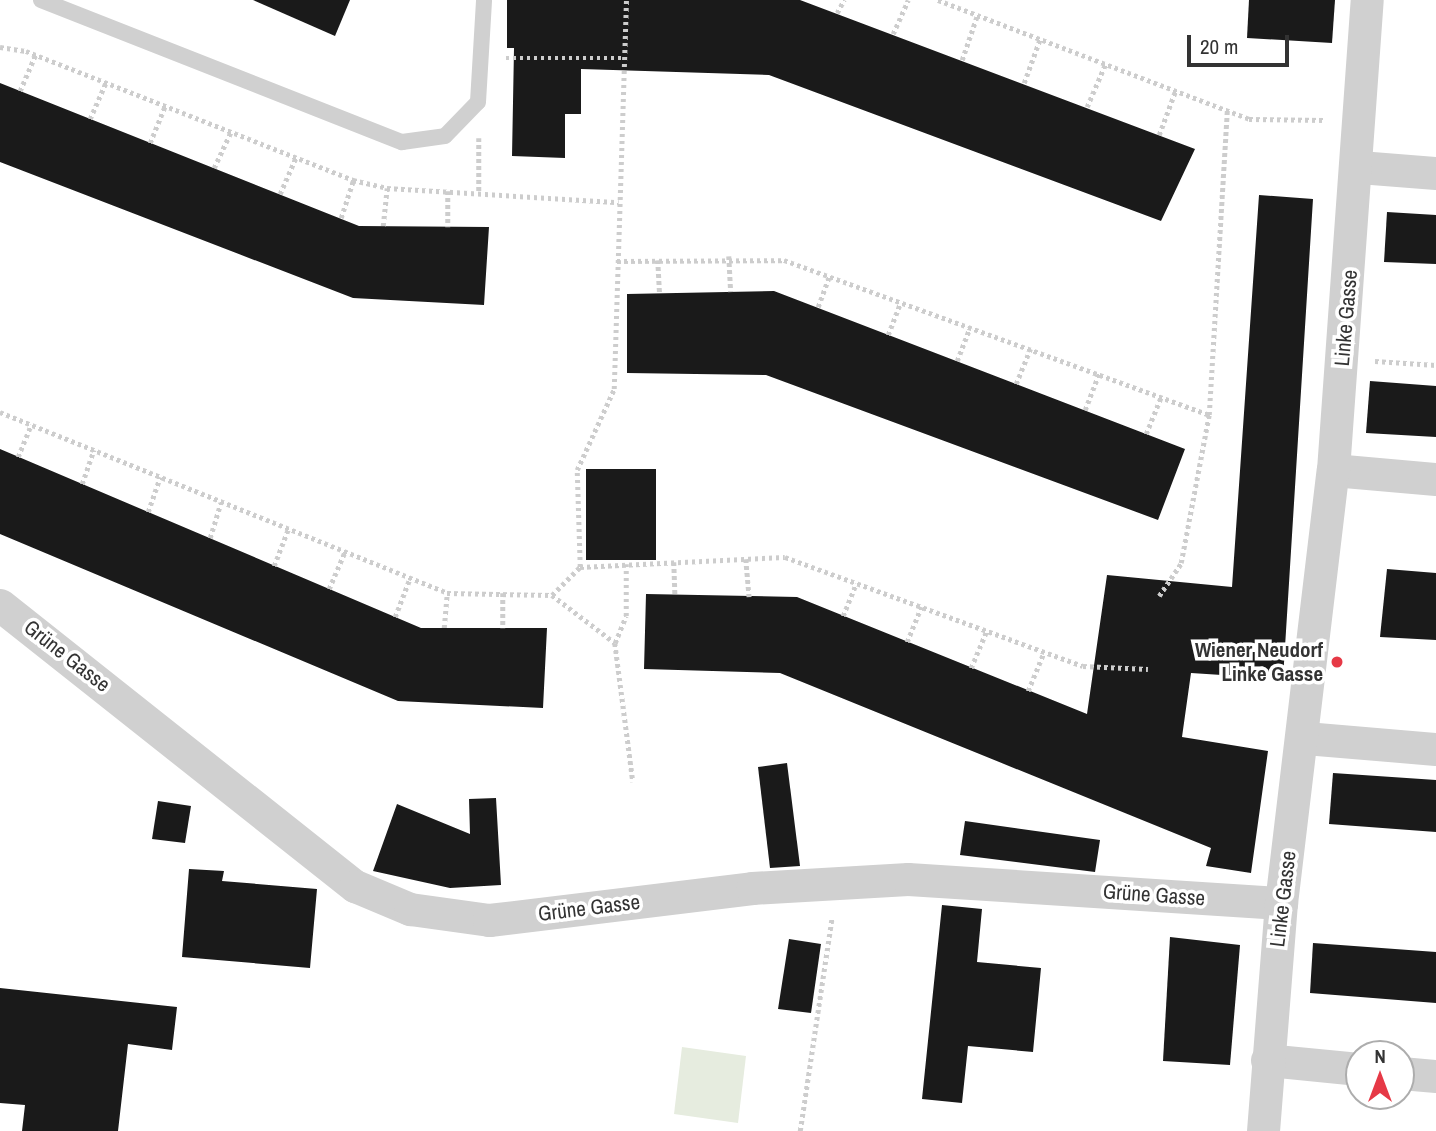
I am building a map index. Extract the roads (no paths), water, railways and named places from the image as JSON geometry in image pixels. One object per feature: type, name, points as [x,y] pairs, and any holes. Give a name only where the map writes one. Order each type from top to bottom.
[{"type":"street","name":"Linke Gasse","points":[[1263,1131],[1281,903],[1305,738],[1333,470],[1359,167],[1367,0]]},
{"type":"street","points":[[1359,167],[1436,173]]},
{"type":"street","points":[[1333,470],[1436,478]]},
{"type":"street","name":"Grüne Gasse","points":[[0,605],[355,886],[410,909],[489,920],[837,882],[908,879],[1281,903]]},
{"type":"street","points":[[1305,738],[1436,749]]},
{"type":"street","points":[[1267,1060],[1345,1068]]},
{"type":"street","points":[[1415,1074],[1436,1076]]},
{"type":"lane","points":[[41,0],[402,142],[445,136],[478,102],[484,0]]},
{"type":"place","name":"Wiener Neudorf Linke Gasse","points":[[1337,662]]}]
